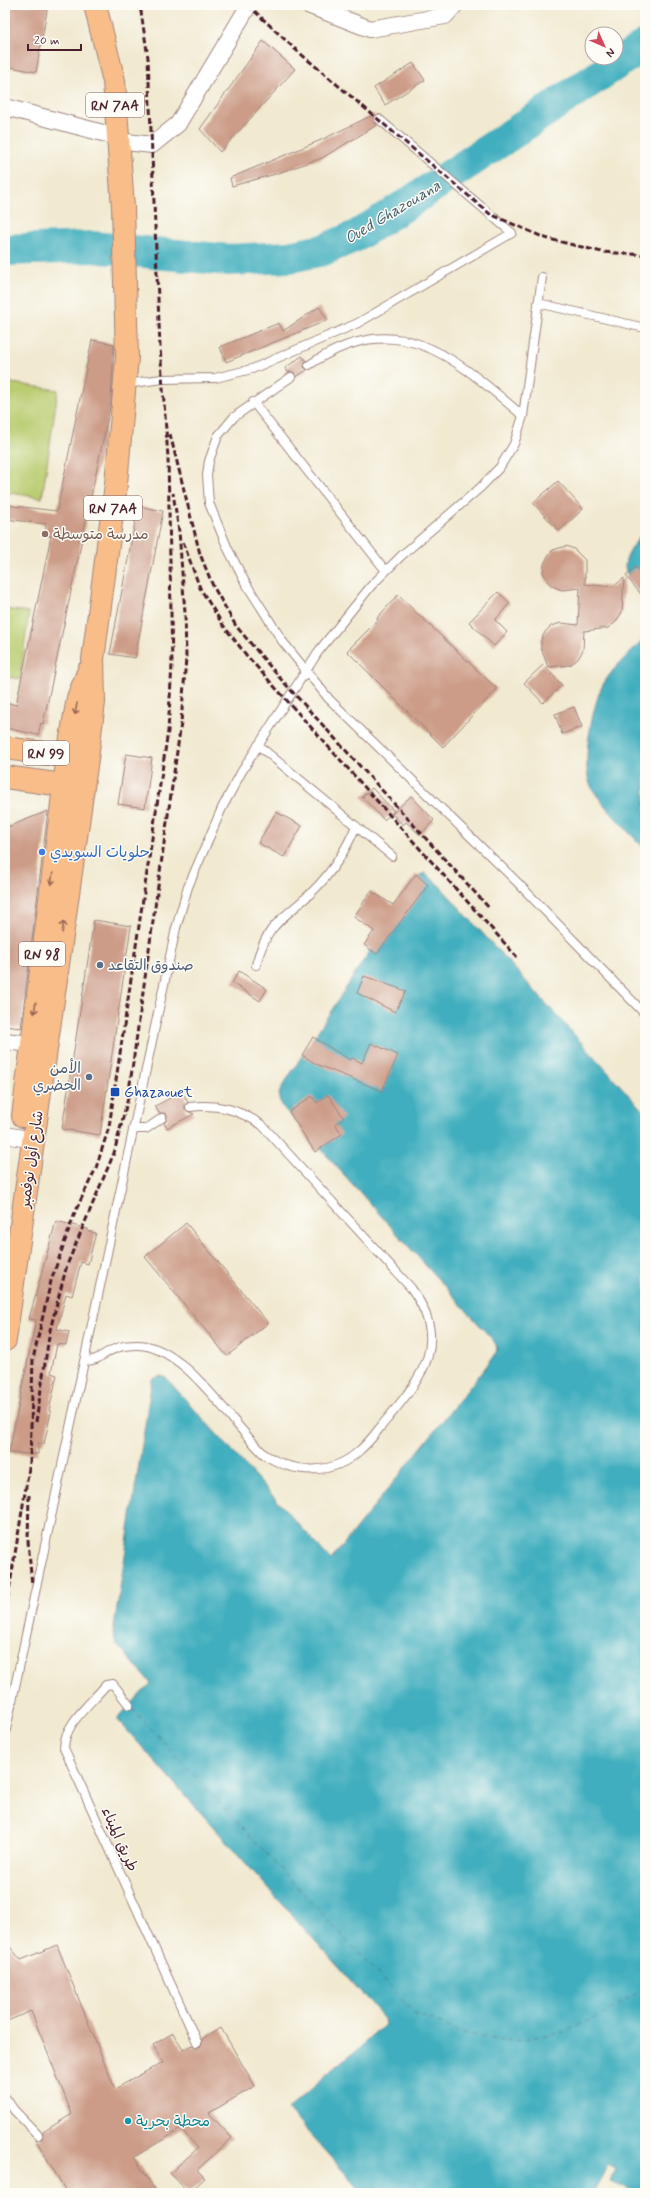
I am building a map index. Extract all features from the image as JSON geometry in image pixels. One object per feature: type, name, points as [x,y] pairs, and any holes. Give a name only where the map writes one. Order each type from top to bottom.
[{"type":"main road","name":"RN 7AA","points":[[93,659],[116,484],[126,384],[127,357],[123,207],[114,81],[95,5]]},
{"type":"main road","name":"RN 98","points":[[73,787],[77,757],[94,702],[93,659]]},
{"type":"main road","name":"RN 99","points":[[5,748],[77,757]]},
{"type":"main road","name":"RN 99","points":[[5,777],[73,787]]},
{"type":"main road","name":"شارع أول نوفمبر","points":[[5,1251],[31,1044],[73,787]]},
{"type":"main road","name":"شارع أول نوفمبر","points":[[5,1340],[20,1138],[73,787]]},
{"type":"street","points":[[5,107],[118,139],[152,145],[171,131],[182,118],[249,5]]},
{"type":"street","points":[[308,5],[370,28],[445,16],[455,5]]},
{"type":"street","points":[[5,1041],[31,1044]]},
{"type":"lane","points":[[126,384],[162,379],[231,375],[272,360],[358,323],[512,233],[379,120]]},
{"type":"lane","points":[[5,1734],[176,928],[188,887],[222,808],[258,745],[305,671],[343,618],[386,571],[500,468],[514,444],[523,416],[542,277]]},
{"type":"lane","points":[[538,303],[645,328]]},
{"type":"lane","points":[[309,365],[331,351],[357,342],[386,338],[417,343],[445,355],[491,389],[523,416]]},
{"type":"lane","points":[[291,377],[234,416],[225,426],[213,448],[207,475],[209,503],[228,549],[245,582],[283,642],[305,671],[355,726],[515,880],[645,1014]]},
{"type":"lane","points":[[253,402],[386,571]]},
{"type":"lane","points":[[258,745],[392,856]]},
{"type":"lane","points":[[256,966],[260,950],[276,923],[327,876],[348,844],[356,826]]},
{"type":"lane","points":[[84,1361],[94,1361],[116,1348],[128,1345],[153,1348],[165,1352],[186,1368],[265,1455],[282,1464],[301,1470],[327,1468],[339,1464],[356,1454],[411,1390],[423,1370],[430,1347],[428,1323],[425,1310],[411,1288],[262,1126],[233,1109],[218,1106],[190,1107]]},
{"type":"lane","points":[[133,1129],[146,1128],[162,1118]]},
{"type":"lane","name":"طريق الميناء","points":[[129,1705],[113,1684],[106,1685],[70,1727],[64,1739],[64,1748],[197,2042]]},
{"type":"lane","points":[[5,2097],[14,2110],[38,2135]]},
{"type":"green space","points":[[5,382],[58,390],[42,498],[5,492]]},
{"type":"green space","points":[[5,609],[29,612],[20,679],[5,677]]},
{"type":"water","points":[[645,528],[645,599],[629,578],[625,564],[631,550]]},
{"type":"water","points":[[645,637],[645,849],[600,800],[594,791],[590,784],[587,762],[592,718],[604,683],[613,671]]},
{"type":"water","points":[[425,873],[439,885],[645,1113],[645,2193],[638,2193],[611,2181],[616,2169],[608,2165],[594,2193],[363,2193],[287,2109],[385,2025],[384,2018],[117,1719],[151,1683],[117,1645],[113,1634],[152,1379],[161,1376],[166,1378],[331,1560],[496,1353],[497,1348],[492,1339],[282,1106],[279,1094],[282,1087],[415,881],[420,875]]},
{"type":"building","points":[[5,5],[48,5],[36,72],[5,66]]},
{"type":"building","points":[[263,41],[295,69],[220,152],[200,129]]},
{"type":"building","points":[[413,63],[425,80],[385,105],[374,88]]},
{"type":"building","points":[[375,114],[374,120],[377,125],[322,158],[272,175],[232,186],[230,178],[321,140]]},
{"type":"building","points":[[319,307],[328,320],[226,362],[220,347],[279,323],[283,331]]},
{"type":"building","points":[[92,340],[114,344],[111,402],[43,724],[41,723],[38,735],[5,728],[5,702],[16,705],[51,536],[45,535],[46,524],[5,519],[5,505],[57,511]]},
{"type":"building","points":[[302,356],[306,361],[304,367],[307,370],[296,377],[294,372],[288,372],[285,368]]},
{"type":"building","points":[[558,481],[583,509],[559,531],[533,503]]},
{"type":"building","points":[[138,506],[163,511],[135,658],[110,654]]},
{"type":"building","points":[[566,546],[574,549],[585,560],[585,584],[613,587],[624,578],[622,612],[616,622],[608,628],[584,631],[583,650],[578,659],[570,665],[548,667],[541,648],[541,640],[545,632],[551,626],[561,623],[578,625],[580,588],[562,590],[552,586],[547,581],[543,572],[544,564],[553,550]]},
{"type":"building","points":[[636,567],[645,578],[645,599],[626,576]]},
{"type":"building","points":[[498,592],[510,603],[495,620],[507,632],[494,646],[469,622]]},
{"type":"building","points":[[398,595],[497,689],[443,747],[347,651],[378,620],[377,618]]},
{"type":"building","points":[[543,665],[562,685],[543,703],[524,683]]},
{"type":"building","points":[[574,707],[582,727],[562,734],[555,714]]},
{"type":"building","points":[[126,754],[152,758],[145,808],[118,804]]},
{"type":"building","points":[[372,788],[394,811],[384,820],[362,797]]},
{"type":"building","points":[[411,796],[434,820],[420,835],[406,822],[403,825],[392,814]]},
{"type":"building","points":[[48,811],[21,1028],[5,1026],[5,828]]},
{"type":"building","points":[[276,812],[302,826],[284,857],[258,843]]},
{"type":"building","points":[[416,874],[428,885],[377,954],[364,945],[374,931],[354,917],[371,891],[393,905]]},
{"type":"building","points":[[94,920],[131,926],[100,1135],[62,1129]]},
{"type":"building","points":[[239,971],[267,989],[260,1001],[232,983]]},
{"type":"building","points":[[364,976],[406,991],[395,1012],[357,993]]},
{"type":"building","points":[[313,1037],[350,1060],[352,1058],[362,1063],[371,1043],[398,1055],[382,1091],[316,1064],[302,1055]]},
{"type":"building","points":[[182,1092],[188,1102],[185,1105],[185,1110],[194,1114],[167,1128],[164,1123],[167,1120],[167,1115],[164,1113],[159,1113],[155,1106]]},
{"type":"building","points":[[328,1095],[344,1118],[335,1124],[342,1134],[315,1152],[289,1112],[312,1096],[317,1103]]},
{"type":"building","points":[[56,1221],[88,1229],[88,1231],[96,1233],[88,1264],[81,1262],[72,1296],[66,1294],[57,1329],[69,1332],[66,1345],[57,1344],[51,1373],[57,1375],[44,1444],[38,1443],[38,1454],[9,1453],[36,1320],[29,1319]]},
{"type":"building","points":[[186,1223],[268,1323],[227,1356],[145,1257]]},
{"type":"building","points":[[5,1941],[21,1960],[57,1945],[115,2089],[163,2062],[153,2045],[173,2033],[183,2050],[192,2045],[200,2047],[202,2039],[221,2028],[255,2086],[209,2113],[232,2138],[197,2170],[205,2178],[189,2193],[170,2173],[198,2148],[181,2129],[134,2157],[157,2193],[67,2193],[36,2140],[42,2139],[43,2132],[72,2114],[31,2011],[5,2022]]},
{"type":"waterway","name":"Oued Ghazouana","points":[[5,250],[92,247],[229,260],[289,257],[323,250],[356,236],[407,204],[645,45]]},
{"type":"ferry route","points":[[132,1708],[414,2013],[463,2033],[512,2041],[564,2032],[607,2012],[645,1988]]},
{"type":"railway","points":[[5,1615],[30,1462],[33,1359],[51,1281],[75,1212],[96,1168],[109,1127],[168,731],[172,665],[168,457],[160,347],[148,58],[140,5]]},
{"type":"railway","points":[[248,5],[295,49],[490,214],[545,238],[602,252],[645,255]]},
{"type":"railway","points":[[170,434],[200,554],[213,586],[236,626],[279,677],[490,909]]},
{"type":"railway","points":[[36,1422],[50,1330],[67,1265],[114,1153],[128,1098],[181,723],[186,658],[185,613],[179,531],[173,493]]},
{"type":"railway","points":[[183,542],[200,588],[223,625],[247,656],[517,957]]},
{"type":"railway","points":[[29,1495],[28,1541],[32,1585]]},
{"type":"place","name":"مدرسة متوسطة","points":[[45,534]]},
{"type":"place","name":"حلويات السويدي","points":[[42,852]]},
{"type":"place","name":"صندوق التقاعد","points":[[100,965]]},
{"type":"place","name":"الأمن الحضري","points":[[89,1077]]},
{"type":"place","name":"Ghazaouet","points":[[115,1092]]},
{"type":"place","name":"محطة بحرية","points":[[128,2121]]}]
